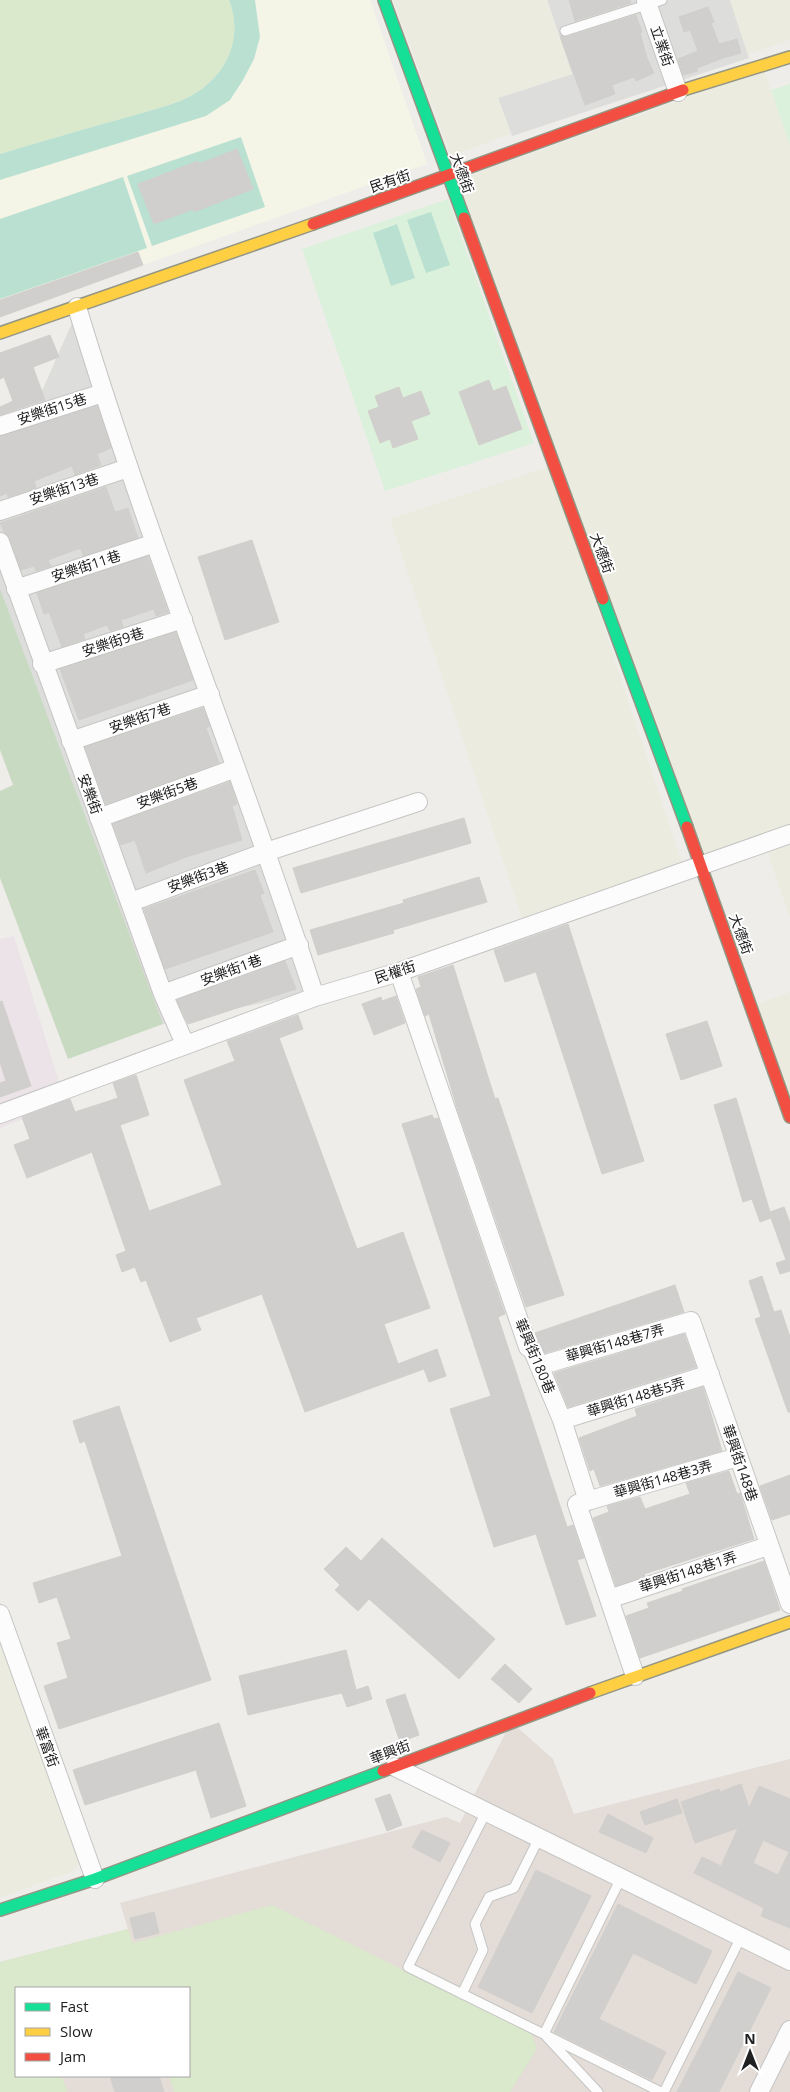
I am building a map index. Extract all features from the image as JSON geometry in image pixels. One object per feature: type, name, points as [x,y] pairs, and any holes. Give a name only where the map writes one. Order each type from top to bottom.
[{"type":"street","name":"大德街","points":[[384,0],[701,866],[790,1117]]},
{"type":"street","name":"立業街","points":[[652,1],[678,92]]},
{"type":"street","name":"民有街","points":[[0,333],[448,177],[678,92],[790,57]]},
{"type":"street","points":[[77,307],[128,468],[266,852],[315,997]]},
{"type":"street","name":"安樂街15巷","points":[[0,426],[103,393]]},
{"type":"street","name":"安樂街13巷","points":[[0,510],[128,468]]},
{"type":"street","name":"安樂街","points":[[0,542],[98,818],[131,902],[163,994],[185,1044]]},
{"type":"street","name":"安樂街11巷","points":[[16,589],[155,543]]},
{"type":"street","name":"安樂街9巷","points":[[42,664],[183,619]]},
{"type":"street","name":"安樂街7巷","points":[[71,741],[210,694]]},
{"type":"street","name":"安樂街5巷","points":[[98,818],[236,768]]},
{"type":"street","name":"安樂街3巷","points":[[131,902],[266,852],[418,802]]},
{"type":"street","name":"民權街","points":[[0,1114],[315,997],[399,972],[790,834]]},
{"type":"street","name":"安樂街1巷","points":[[163,994],[298,945]]},
{"type":"street","name":"華興街180巷","points":[[399,972],[528,1347],[533,1351],[540,1366],[562,1420],[588,1501]]},
{"type":"street","name":"華興街148巷7弄","points":[[540,1366],[691,1321]]},
{"type":"street","name":"華興街148巷","points":[[691,1321],[768,1546],[790,1604]]},
{"type":"street","name":"華興街148巷5弄","points":[[562,1420],[710,1374]]},
{"type":"street","name":"華興街148巷3弄","points":[[588,1501],[738,1457]]},
{"type":"street","points":[[588,1501],[577,1504],[635,1676]]},
{"type":"street","name":"華興街148巷1弄","points":[[609,1599],[768,1546]]},
{"type":"street","name":"華富街","points":[[0,1614],[95,1879]]},
{"type":"street","name":"華興街","points":[[0,1910],[95,1879],[635,1676],[790,1622]]},
{"type":"street","points":[[395,1766],[790,1961]]},
{"type":"street","points":[[759,2092],[790,2030]]},
{"type":"lane","points":[[565,31],[652,1]]},
{"type":"lane","points":[[486,1812],[408,1967],[462,1994],[663,2092],[741,1937]]},
{"type":"lane","points":[[462,1994],[483,1950],[475,1924],[489,1897],[514,1888],[540,1838]]},
{"type":"lane","points":[[544,2034],[621,1878]]},
{"type":"lane","points":[[544,2034],[598,2092]]},
{"type":"shaded area","points":[[0,0],[370,0],[427,164],[0,316]]},
{"type":"shaded area","points":[[393,0],[547,0],[572,74],[498,98],[511,134],[451,156]]},
{"type":"shaded area","points":[[547,0],[730,0],[749,58],[512,136],[498,98],[572,74]]},
{"type":"shaded area","points":[[730,0],[790,0],[790,40],[748,54]]},
{"type":"shaded area","points":[[764,70],[790,145],[790,827],[704,858],[458,180]]},
{"type":"shaded area","points":[[72,323],[309,993],[163,1024],[0,710],[0,486]]},
{"type":"shaded area","points":[[551,466],[683,866],[522,919],[390,519]]},
{"type":"shaded area","points":[[790,843],[790,918],[767,851]]},
{"type":"shaded area","points":[[14,936],[65,1102],[0,1128],[0,939]]},
{"type":"shaded area","points":[[790,992],[790,1100],[756,1004]]},
{"type":"shaded area","points":[[0,1632],[83,1856],[74,1871],[0,1898]]},
{"type":"shaded area","points":[[517,1727],[553,1759],[574,1814],[790,1759],[790,2092],[0,2092],[0,1962],[128,1929],[120,1903],[446,1817],[460,1823],[507,1730]]},
{"type":"green space","points":[[0,0],[229,0],[233,16],[234,32],[232,47],[226,61],[207,85],[195,94],[180,101],[0,154]]},
{"type":"green space","points":[[229,0],[255,0],[260,37],[254,59],[230,100],[206,116],[0,180],[0,154],[180,101],[195,94],[207,85],[226,61],[232,47],[234,32],[233,16]]},
{"type":"green space","points":[[790,84],[790,145],[771,90]]},
{"type":"green space","points":[[241,137],[265,207],[152,246],[127,176]]},
{"type":"green space","points":[[123,177],[147,248],[0,299],[0,219]]},
{"type":"green space","points":[[448,199],[534,443],[385,491],[302,249]]},
{"type":"green space","points":[[431,212],[450,265],[426,273],[407,220]]},
{"type":"green space","points":[[397,224],[415,278],[391,286],[373,233]]},
{"type":"green space","points":[[0,589],[163,1024],[68,1059],[0,878],[0,791],[13,785],[0,750]]},
{"type":"green space","points":[[272,1905],[532,2034],[537,2049],[510,2092],[174,2092],[169,2077],[190,2077],[190,1987],[15,1987],[15,2077],[62,2077],[67,2092],[0,2092],[0,1962],[128,1929],[133,1943]]},
{"type":"building","points":[[569,0],[630,0],[631,3],[575,21]]},
{"type":"building","points":[[708,7],[714,22],[711,23],[719,44],[737,39],[741,53],[723,58],[697,68],[698,71],[683,75],[678,59],[698,51],[690,30],[684,32],[679,17]]},
{"type":"building","points":[[636,15],[642,32],[640,33],[647,58],[654,73],[636,81],[634,77],[612,85],[615,94],[585,105],[560,36],[567,37]]},
{"type":"building","points":[[237,149],[253,189],[194,212],[193,209],[154,224],[138,184],[198,161],[199,164]]},
{"type":"building","points":[[138,252],[143,265],[0,317],[0,300]]},
{"type":"building","points":[[50,335],[59,357],[33,367],[45,400],[0,415],[0,407],[13,401],[4,377],[0,379],[0,353]]},
{"type":"building","points":[[489,380],[493,391],[506,386],[522,429],[479,445],[459,392]]},
{"type":"building","points":[[399,387],[403,398],[421,391],[430,414],[411,421],[418,439],[393,448],[390,439],[380,443],[368,411],[379,407],[375,396]]},
{"type":"building","points":[[97,406],[111,448],[97,454],[101,465],[75,475],[72,466],[34,481],[36,488],[8,497],[7,493],[0,496],[0,436]]},
{"type":"building","points":[[106,487],[115,512],[128,508],[138,538],[83,556],[81,549],[78,549],[48,560],[51,566],[36,571],[34,566],[21,570],[10,538],[4,532],[0,523]]},
{"type":"building","points":[[252,540],[279,622],[225,640],[198,557]]},
{"type":"building","points":[[148,556],[168,612],[156,616],[154,609],[121,620],[123,627],[110,631],[107,625],[83,634],[85,639],[62,647],[49,612],[44,614],[37,593]]},
{"type":"building","points":[[176,632],[193,680],[79,720],[60,669]]},
{"type":"building","points":[[203,708],[210,726],[206,728],[219,763],[106,804],[85,747]]},
{"type":"building","points":[[230,782],[237,804],[232,806],[242,840],[186,857],[146,873],[135,840],[121,845],[113,824]]},
{"type":"building","points":[[464,818],[471,843],[301,893],[293,868]]},
{"type":"building","points":[[255,870],[264,893],[260,895],[273,932],[165,969],[144,909]]},
{"type":"building","points":[[479,877],[487,902],[393,930],[394,933],[318,955],[310,930],[404,903],[403,900]]},
{"type":"building","points":[[568,924],[644,1161],[602,1174],[536,972],[505,982],[494,950]]},
{"type":"building","points":[[285,961],[296,989],[188,1024],[177,1000]]},
{"type":"building","points":[[453,965],[495,1099],[498,1098],[564,1295],[526,1307],[458,1111],[429,1014],[425,1016],[416,989],[421,987],[418,977]]},
{"type":"building","points":[[396,996],[405,1023],[374,1035],[362,1004],[381,997],[382,1001]]},
{"type":"building","points":[[2,1001],[31,1086],[0,1097],[0,1083],[6,1081],[0,1062],[0,1002]]},
{"type":"building","points":[[298,1015],[303,1029],[279,1038],[357,1249],[403,1232],[430,1308],[384,1324],[398,1364],[437,1349],[446,1376],[429,1382],[424,1369],[305,1412],[262,1294],[196,1318],[201,1330],[170,1342],[146,1280],[141,1282],[135,1267],[122,1272],[116,1255],[126,1251],[92,1152],[27,1178],[14,1145],[30,1139],[22,1117],[70,1099],[75,1112],[118,1098],[113,1083],[136,1075],[149,1115],[120,1125],[149,1211],[222,1185],[184,1080],[235,1061],[227,1041]]},
{"type":"building","points":[[707,1021],[722,1066],[681,1080],[666,1034]]},
{"type":"building","points":[[736,1098],[770,1212],[784,1207],[790,1223],[790,1271],[780,1274],[776,1263],[786,1260],[771,1218],[760,1222],[752,1199],[743,1202],[714,1105]]},
{"type":"building","points":[[432,1115],[434,1119],[438,1118],[505,1314],[498,1317],[567,1527],[573,1525],[584,1558],[577,1560],[596,1616],[566,1625],[536,1534],[494,1547],[450,1409],[491,1396],[402,1124]]},
{"type":"building","points":[[762,1276],[774,1312],[781,1310],[790,1337],[790,1412],[788,1412],[755,1319],[761,1317],[749,1281]]},
{"type":"building","points":[[675,1285],[684,1312],[545,1353],[535,1333]]},
{"type":"building","points":[[684,1334],[696,1367],[568,1407],[554,1373]]},
{"type":"building","points":[[703,1387],[722,1451],[600,1486],[594,1469],[590,1471],[579,1438],[637,1416],[635,1409]]},
{"type":"building","points":[[119,1406],[211,1680],[59,1729],[44,1686],[68,1678],[57,1643],[71,1639],[57,1597],[39,1603],[33,1583],[122,1556],[85,1441],[80,1443],[73,1421]]},
{"type":"building","points":[[729,1471],[737,1494],[740,1493],[754,1539],[644,1574],[645,1576],[616,1586],[593,1518],[609,1512],[607,1506],[640,1497],[645,1509],[690,1494],[686,1483]]},
{"type":"building","points":[[790,1475],[790,1514],[772,1520],[760,1486]]},
{"type":"building","points":[[382,1538],[495,1639],[459,1679],[369,1599],[358,1611],[335,1590],[340,1585],[324,1569],[346,1547],[361,1561]]},
{"type":"building","points":[[764,1561],[780,1610],[640,1658],[626,1616],[649,1608],[647,1603],[683,1591],[682,1589]]},
{"type":"building","points":[[346,1650],[356,1690],[368,1686],[372,1699],[347,1707],[342,1693],[248,1715],[239,1676]]},
{"type":"building","points":[[505,1664],[532,1689],[519,1703],[491,1679]]},
{"type":"building","points":[[405,1694],[419,1735],[400,1742],[386,1700]]},
{"type":"building","points":[[219,1723],[246,1806],[211,1818],[196,1770],[85,1805],[73,1770]]},
{"type":"building","points":[[741,1784],[749,1808],[759,1786],[790,1799],[790,1928],[761,1916],[764,1908],[694,1873],[702,1857],[721,1866],[738,1828],[695,1843],[681,1802],[719,1789],[720,1792]],"holes":[[[763,1840],[789,1852],[778,1875],[753,1863]]]},
{"type":"building","points":[[390,1794],[402,1825],[387,1831],[375,1799]]},
{"type":"building","points":[[677,1799],[682,1813],[645,1825],[640,1812]]},
{"type":"building","points":[[608,1814],[653,1838],[646,1853],[599,1832]]},
{"type":"building","points":[[422,1830],[450,1843],[440,1862],[412,1847]]},
{"type":"building","points":[[536,1870],[591,1896],[532,2013],[478,1987]]},
{"type":"building","points":[[618,1904],[712,1951],[696,1984],[633,1953],[599,2019],[666,2052],[652,2080],[554,2032]]},
{"type":"building","points":[[154,1912],[159,1933],[135,1939],[130,1918]]},
{"type":"building","points":[[738,1972],[771,1988],[719,2092],[677,2092]]},
{"type":"building","points":[[110,2077],[159,2077],[164,2092],[115,2092]]},
{"type":"traffic: fast","points":[[384,0],[464,218]]},
{"type":"traffic: fast","points":[[603,599],[687,827]]},
{"type":"traffic: fast","points":[[0,1910],[95,1879],[383,1771]]},
{"type":"traffic: slow","points":[[683,90],[790,57]]},
{"type":"traffic: slow","points":[[0,333],[313,224]]},
{"type":"traffic: slow","points":[[590,1693],[790,1622]]},
{"type":"traffic: jam","points":[[313,224],[683,90]]},
{"type":"traffic: jam","points":[[464,218],[603,599]]},
{"type":"traffic: jam","points":[[687,827],[790,1117]]},
{"type":"traffic: jam","points":[[383,1771],[590,1693]]}]
